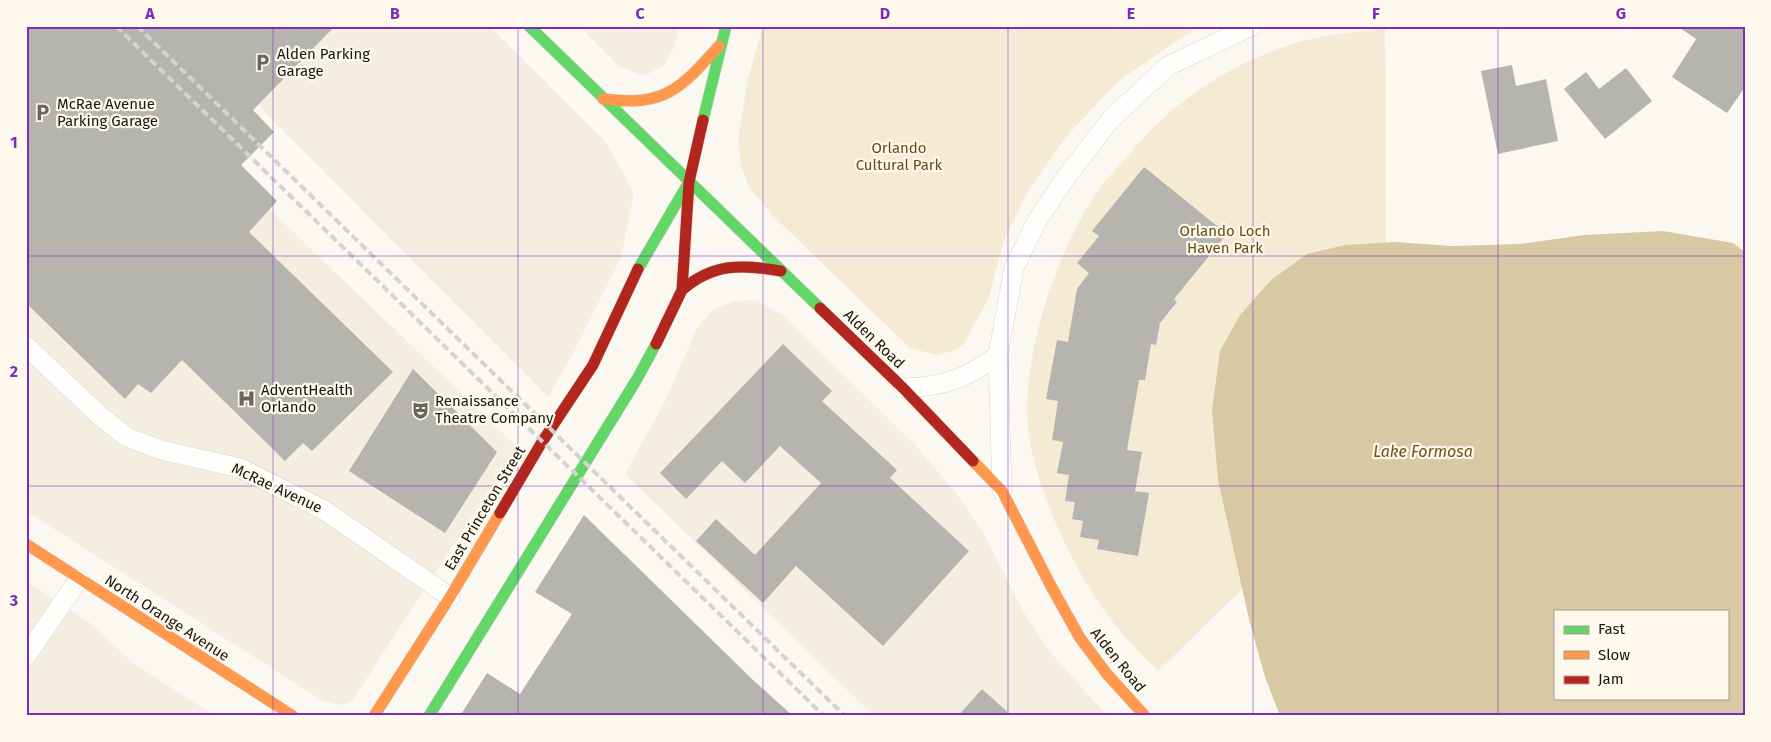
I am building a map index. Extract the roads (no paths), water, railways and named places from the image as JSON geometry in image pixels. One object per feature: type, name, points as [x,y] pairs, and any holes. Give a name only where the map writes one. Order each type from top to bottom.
[{"type":"main road","name":"Alden Road","points":[[529,26],[903,388],[1002,491],[1080,638],[1107,674],[1146,716]]},
{"type":"main road","name":"East Princeton Street","points":[[429,716],[636,379],[659,339],[682,290],[689,182],[726,26]]},
{"type":"main road","points":[[604,99],[626,102],[652,100],[678,88],[720,46]]},
{"type":"main road","name":"East Princeton Street","points":[[374,716],[450,597],[542,442],[593,365],[637,271],[689,182]]},
{"type":"main road","points":[[682,290],[700,276],[718,268],[751,265],[781,271]]},
{"type":"main road","name":"North Orange Avenue","points":[[26,544],[293,716]]},
{"type":"street","points":[[1002,491],[998,355],[1014,268],[1037,221],[1067,176],[1111,119],[1168,66],[1247,27]]},
{"type":"street","name":"McRae Avenue","points":[[26,346],[99,415],[127,437],[162,450],[202,458],[249,472],[324,510],[450,597]]},
{"type":"street","points":[[903,388],[928,387],[956,380],[978,370],[998,355]]},
{"type":"street","points":[[26,656],[79,579]]},
{"type":"water","name":"Lake Formosa","points":[[1663,231],[1733,243],[1745,252],[1745,716],[1280,716],[1265,677],[1249,619],[1218,480],[1212,410],[1220,351],[1240,315],[1271,280],[1307,254],[1345,245],[1395,242],[1452,246],[1520,244],[1584,235]]},
{"type":"railway","points":[[116,26],[824,716]]},
{"type":"railway","points":[[137,26],[845,716]]},
{"type":"place","name":"Alden Parking Garage","points":[[263,63]]},
{"type":"place","name":"McRae Avenue Parking Garage","points":[[43,113]]},
{"type":"place","name":"AdventHealth Orlando","points":[[247,399]]},
{"type":"place","name":"Renaissance Theatre Company","points":[[421,410]]},
{"type":"park label","name":"Orlando Cultural Park","points":[[899,156]]},
{"type":"park label","name":"Orlando Loch Haven Park","points":[[1225,240]]}]
